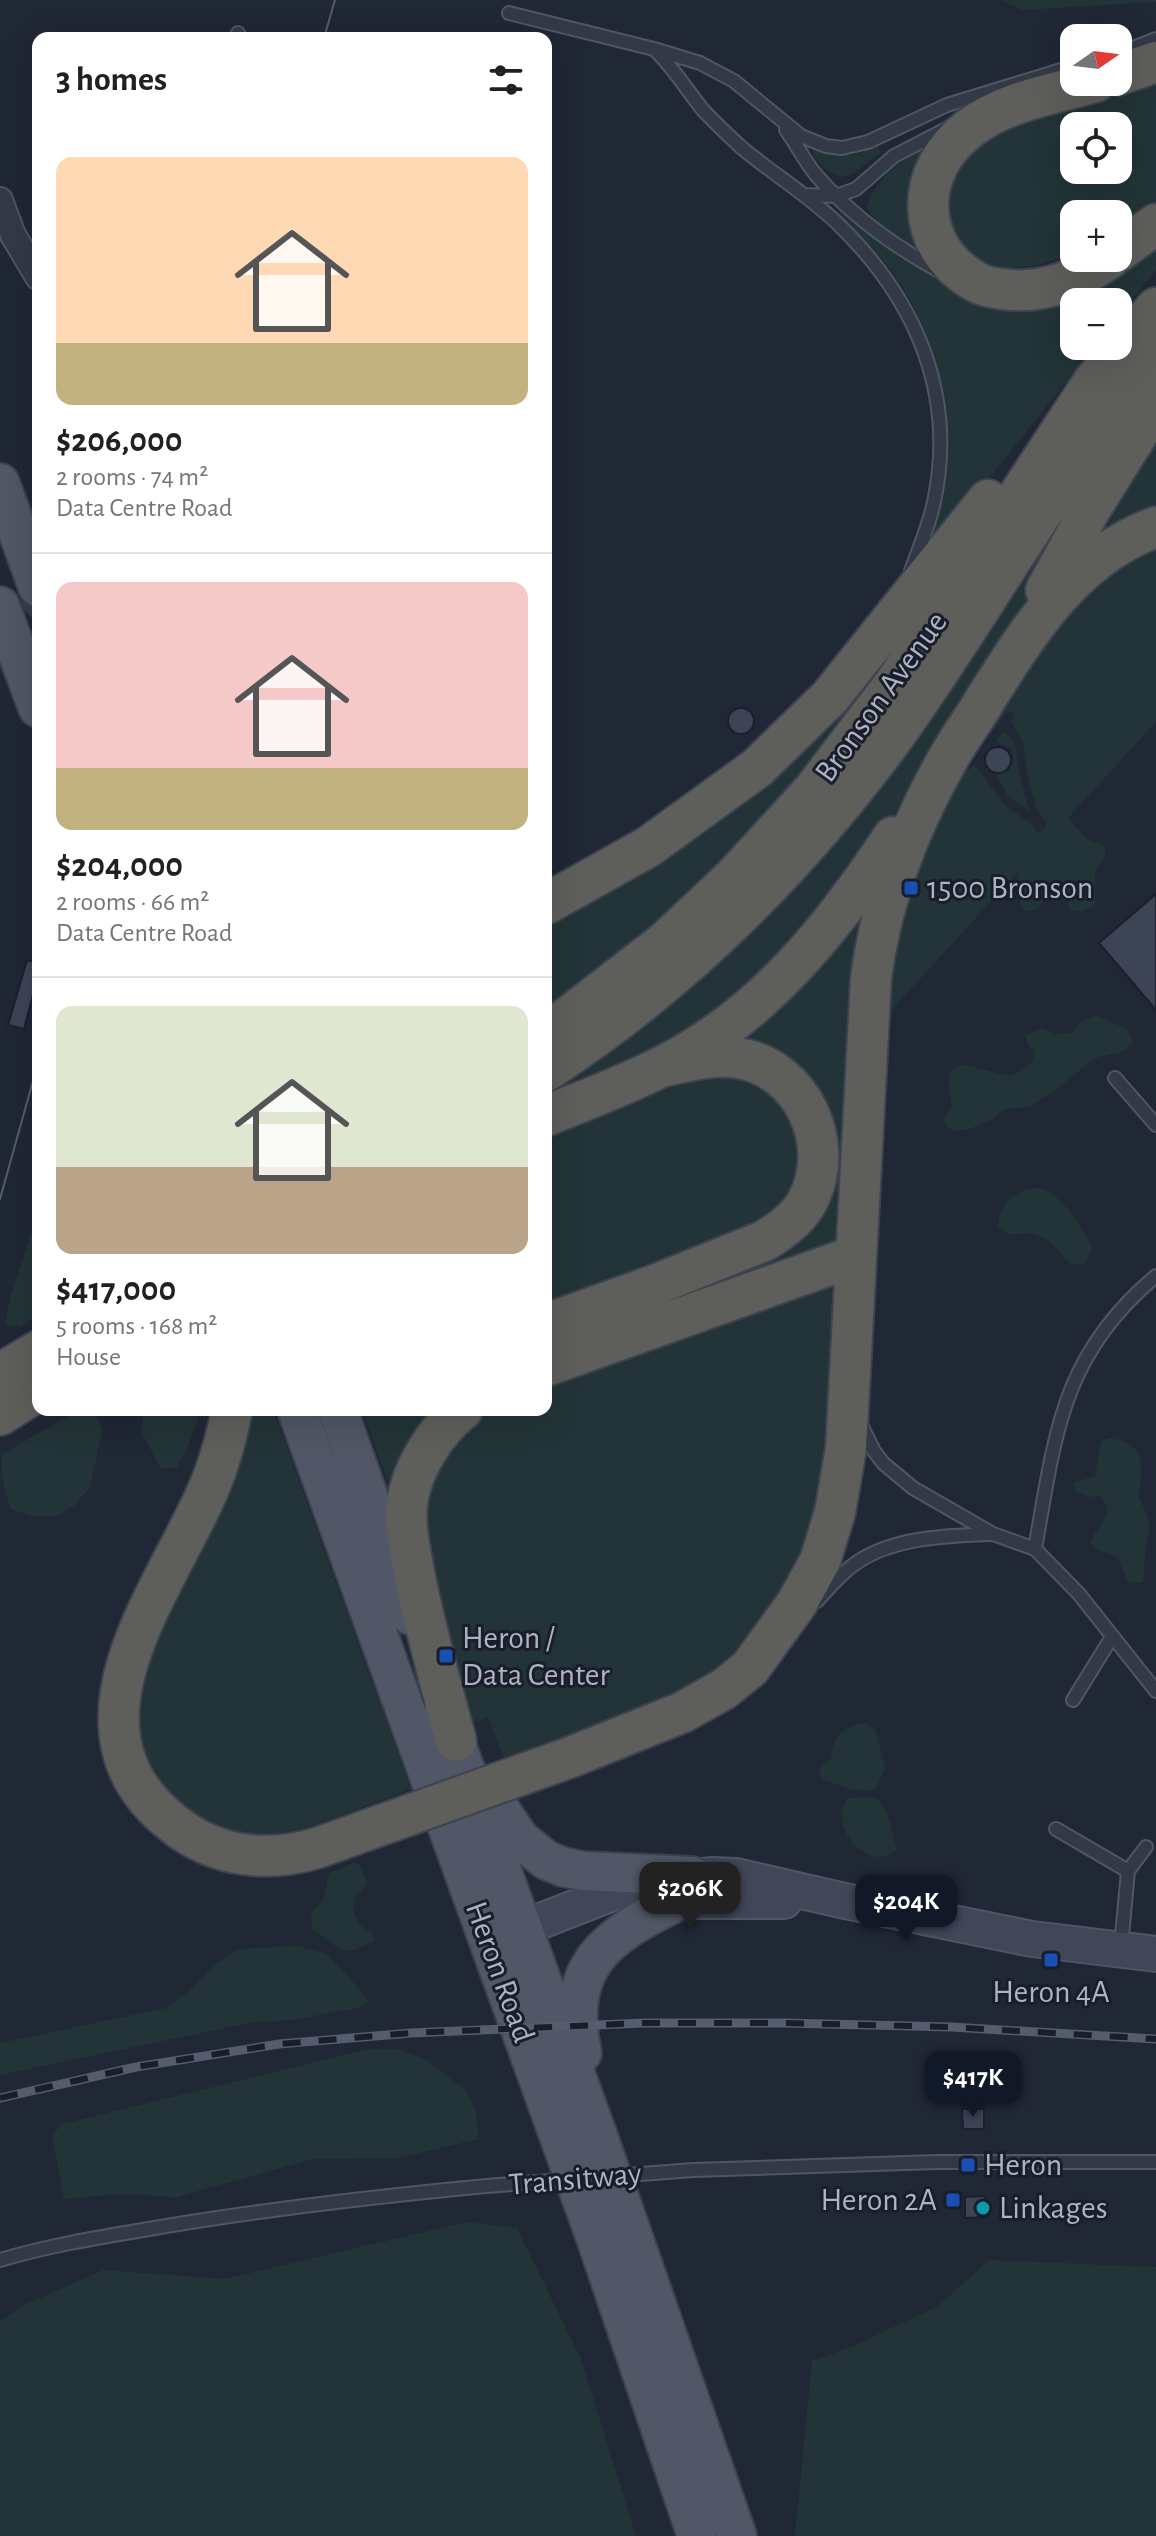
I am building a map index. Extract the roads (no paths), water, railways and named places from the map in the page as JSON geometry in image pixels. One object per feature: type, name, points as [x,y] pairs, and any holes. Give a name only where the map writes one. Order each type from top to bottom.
[{"type":"highway","points":[[1132,70],[1156,62]]},
{"type":"highway","points":[[1060,92],[1006,108],[981,120],[955,140],[930,180],[931,225],[943,252],[980,284],[1015,291],[1053,286],[1085,272]]},
{"type":"highway","points":[[1132,242],[1156,224]]},
{"type":"highway","name":"Bronson Avenue","points":[[552,1029],[665,942],[734,877],[813,791],[898,679],[1094,381],[1156,308]]},
{"type":"highway","name":"Bronson Avenue","points":[[552,1067],[603,1031],[705,948],[817,833],[872,768],[1057,491],[1115,408],[1156,357]]},
{"type":"highway","points":[[552,901],[648,847],[757,768],[830,697],[1046,425],[1094,381]]},
{"type":"highway","points":[[1010,661],[1091,508],[1156,404]]},
{"type":"highway","points":[[552,1113],[665,1066],[741,1013],[803,958],[855,893],[1052,603],[1070,582],[1104,553],[1156,527]]},
{"type":"highway","points":[[231,1416],[206,1495],[128,1656],[119,1700],[121,1742],[139,1786],[153,1805],[188,1836],[207,1845],[250,1856],[295,1855],[571,1757],[683,1712],[724,1689],[750,1668],[808,1586],[828,1538],[846,1448],[875,948],[900,862],[947,760]]},
{"type":"highway","points":[[552,1322],[764,1241],[796,1217],[812,1190],[820,1157],[818,1140],[805,1106],[782,1079],[761,1066],[738,1058],[703,1058],[665,1066]]},
{"type":"highway","points":[[552,1364],[855,1256]]},
{"type":"highway","points":[[0,1374],[32,1355]]},
{"type":"highway","points":[[0,1415],[32,1395]]},
{"type":"highway","points":[[454,1416],[445,1423],[418,1468],[407,1503],[410,1548],[420,1602],[456,1741]]},
{"type":"main road","points":[[0,483],[32,571]]},
{"type":"main road","points":[[0,606],[32,692]]},
{"type":"main road","name":"Heron Road","points":[[299,1416],[649,2389],[697,2536]]},
{"type":"main road","name":"Heron Road","points":[[340,1416],[600,2142],[737,2536]]},
{"type":"main road","points":[[456,1741],[509,1826],[546,1860],[563,1867],[684,1889]]},
{"type":"main road","points":[[600,2142],[579,2040],[578,2015],[585,1977],[612,1939],[684,1889],[736,1876],[1032,1939],[1156,1954]]},
{"type":"main road","points":[[494,1954],[528,1940],[610,1894],[652,1881],[684,1889]]},
{"type":"street","points":[[0,200],[13,235],[32,267]]},
{"type":"lane","points":[[509,13],[700,63],[725,76],[801,136],[826,146],[855,146],[868,142],[924,114],[966,98],[1060,70]]},
{"type":"lane","points":[[1132,48],[1156,39]]},
{"type":"lane","points":[[654,49],[671,66],[704,112],[745,150],[805,195],[858,244],[884,273],[918,335],[932,378],[939,423],[938,473],[928,524],[898,612]]},
{"type":"lane","points":[[805,195],[836,196],[856,189],[894,156],[927,138],[1006,108]]},
{"type":"lane","points":[[779,120],[817,176],[870,227],[943,273],[980,284]]},
{"type":"lane","points":[[1115,1078],[1156,1125]]},
{"type":"lane","points":[[1035,1549],[1056,1431],[1073,1381],[1085,1357],[1115,1316],[1156,1276]]},
{"type":"lane","points":[[849,1396],[874,1451],[895,1475],[993,1534],[1035,1549],[1079,1594],[1156,1691]]},
{"type":"lane","points":[[812,1607],[840,1576],[871,1555],[920,1540],[993,1534]]},
{"type":"lane","points":[[750,1668],[803,1618]]},
{"type":"lane","points":[[1073,1700],[1112,1637]]},
{"type":"lane","points":[[1056,1829],[1128,1871]]},
{"type":"lane","points":[[1120,1950],[1128,1871],[1146,1847]]},
{"type":"lane","name":"Transitway","points":[[0,2260],[95,2238],[227,2215],[486,2186],[693,2170],[936,2162],[1156,2162]]},
{"type":"tunnel","points":[[2,639],[32,606]]},
{"type":"tram line","points":[[326,32],[335,0]]},
{"type":"tram line","points":[[0,1199],[32,1084]]},
{"type":"railway","points":[[0,2098],[136,2067],[279,2044],[411,2033],[644,2023],[785,2023],[951,2027],[1156,2039]]},
{"type":"place","name":"1500 Bronson","points":[[911,888]]},
{"type":"place","name":"Heron / Data Center","points":[[446,1656]]},
{"type":"place","name":"Heron 4A","points":[[1051,1960]]},
{"type":"place","name":"Heron","points":[[968,2165]]},
{"type":"place","name":"Heron 2A","points":[[953,2200]]},
{"type":"place","name":"Linkages","points":[[983,2208]]}]
